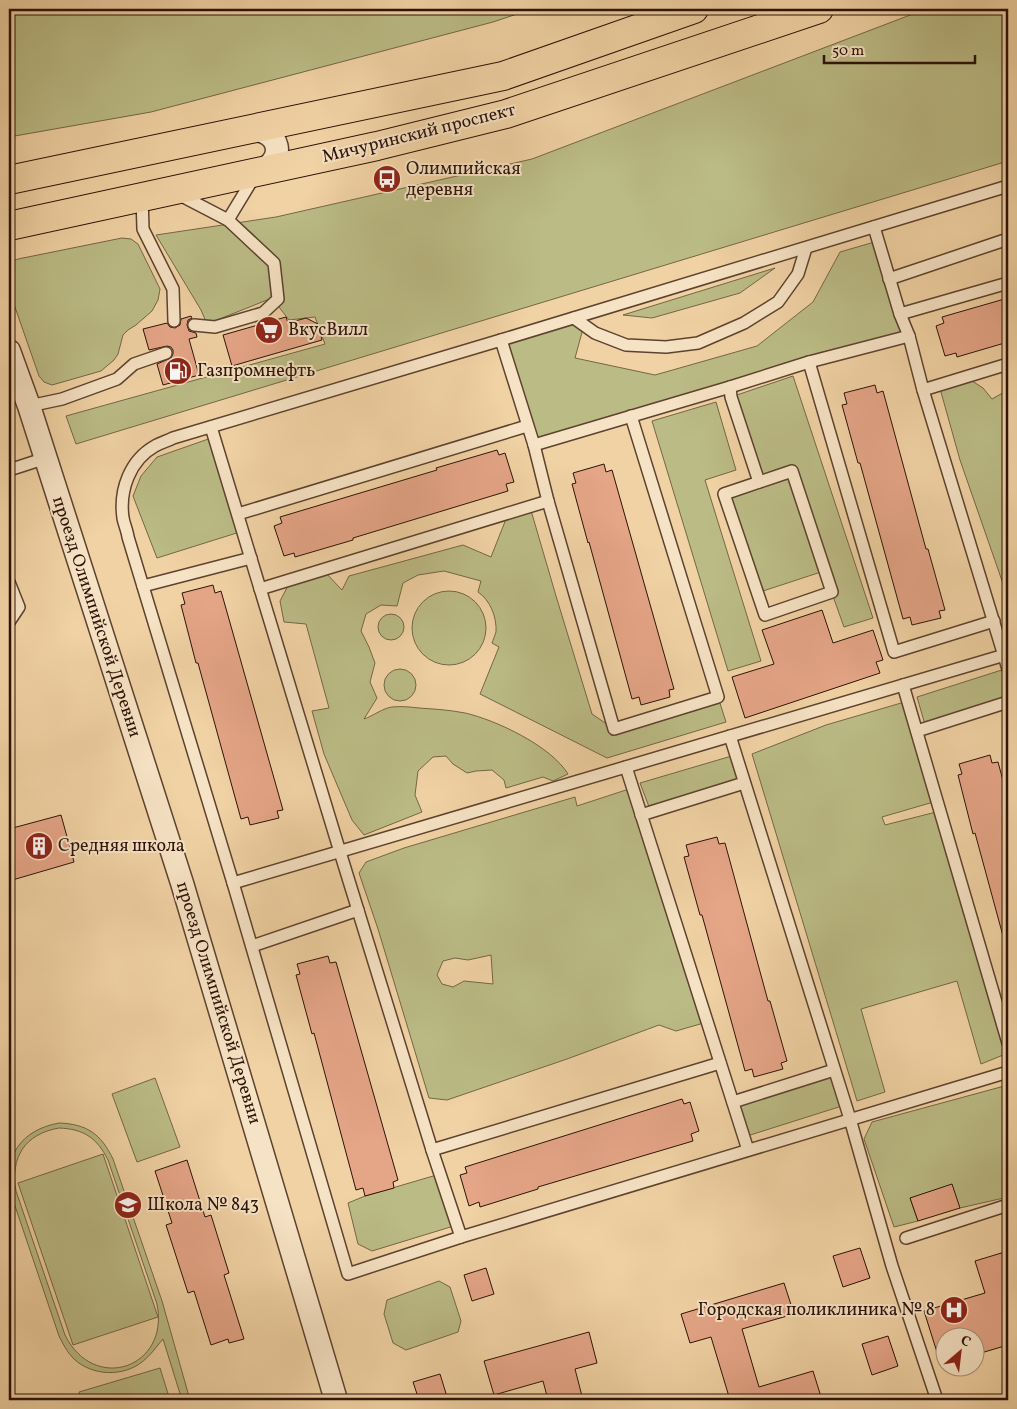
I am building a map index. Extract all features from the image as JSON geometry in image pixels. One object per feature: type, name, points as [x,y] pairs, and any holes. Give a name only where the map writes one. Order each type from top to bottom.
[{"type":"main road","name":"Мичуринский проспект","points":[[9,180],[503,76],[693,9]]},
{"type":"main road","name":"Мичуринский проспект","points":[[9,226],[377,146],[506,114],[819,9]]},
{"type":"street","points":[[251,130],[267,133],[273,138],[276,146],[274,162],[268,168],[259,172]]},
{"type":"street","name":"проезд Олимпийской Деревни","points":[[9,351],[46,458],[182,884],[336,1400]]},
{"type":"lane","points":[[228,220],[259,172]]},
{"type":"lane","points":[[1008,186],[173,438],[155,446],[141,456],[132,468],[125,484],[122,499],[123,518],[252,946],[348,1274],[461,1237],[1008,1072]]},
{"type":"lane","points":[[172,190],[228,220],[274,263],[278,299],[263,313],[215,327],[194,325]]},
{"type":"lane","points":[[142,197],[143,229],[173,289],[174,321]]},
{"type":"lane","points":[[874,227],[900,314],[909,336],[994,621],[1006,654],[1008,669]]},
{"type":"lane","points":[[889,279],[1008,239]]},
{"type":"lane","points":[[574,318],[594,333],[626,345],[666,346],[698,343],[744,323],[778,302],[798,274],[806,248]]},
{"type":"lane","points":[[900,314],[1008,283]]},
{"type":"lane","points":[[534,445],[809,362],[909,336]]},
{"type":"lane","points":[[502,340],[534,445],[548,501],[614,729],[718,697],[631,416]]},
{"type":"lane","points":[[29,406],[62,399],[117,379],[134,364],[166,353]]},
{"type":"lane","points":[[809,362],[894,652],[994,621]]},
{"type":"lane","points":[[924,390],[1008,364]]},
{"type":"lane","points":[[730,387],[731,397],[759,482]]},
{"type":"lane","points":[[238,514],[527,426]]},
{"type":"lane","points":[[211,427],[340,852],[432,1150],[461,1237]]},
{"type":"lane","points":[[9,470],[46,458]]},
{"type":"lane","points":[[792,471],[832,592],[765,615],[724,494],[759,482],[792,471]]},
{"type":"lane","points":[[260,589],[548,501]]},
{"type":"lane","points":[[143,586],[251,558]]},
{"type":"lane","points":[[9,582],[19,607],[9,622]]},
{"type":"lane","points":[[233,883],[1006,654]]},
{"type":"lane","points":[[903,685],[1005,1017],[1008,1043]]},
{"type":"lane","points":[[917,731],[1008,702]]},
{"type":"lane","points":[[730,736],[850,1119],[892,1266],[937,1400]]},
{"type":"lane","points":[[626,767],[748,1150]]},
{"type":"lane","points":[[641,815],[744,783]]},
{"type":"lane","points":[[252,946],[358,910]]},
{"type":"lane","points":[[432,1150],[720,1063]]},
{"type":"lane","points":[[732,1102],[834,1070]]},
{"type":"lane","points":[[906,1238],[1008,1205]]},
{"type":"green space","points":[[9,9],[532,9],[493,22],[151,112],[9,137]]},
{"type":"green space","points":[[926,9],[1008,9],[1008,161],[76,444],[66,416],[325,344],[315,317],[289,320],[272,298],[207,324],[201,310],[156,235],[276,217],[532,159]]},
{"type":"green space","points":[[122,238],[131,239],[138,244],[160,289],[158,300],[152,311],[123,335],[118,354],[101,371],[52,385],[44,382],[39,376],[9,290],[9,262]]},
{"type":"green space","points":[[878,241],[909,336],[534,445],[501,340],[574,318],[584,325],[575,358],[655,375],[757,346],[813,302],[840,252]]},
{"type":"green space","points":[[775,268],[740,293],[652,318],[623,315]]},
{"type":"green space","points":[[793,376],[873,618],[844,627],[824,571],[757,593],[724,494],[759,482],[731,397]]},
{"type":"green space","points":[[966,377],[983,388],[992,399],[1008,390],[1008,598],[960,460],[939,385]]},
{"type":"green space","points":[[716,402],[736,470],[705,480],[761,661],[728,671],[652,421]]},
{"type":"green space","points":[[214,437],[243,531],[157,558],[133,496],[141,476],[157,457]]},
{"type":"green space","points":[[530,507],[592,714],[614,729],[718,697],[726,722],[607,758],[480,694],[499,647],[492,643],[496,626],[492,609],[478,592],[481,581],[444,571],[418,575],[403,583],[397,606],[381,605],[366,614],[361,631],[375,663],[370,682],[377,698],[364,719],[385,709],[395,707],[442,710],[478,716],[507,728],[536,744],[560,764],[568,774],[553,781],[543,777],[506,788],[504,780],[492,770],[467,773],[453,764],[446,756],[433,757],[418,771],[415,795],[422,812],[364,835],[352,820],[324,754],[312,711],[329,708],[306,624],[284,622],[280,601],[291,580],[323,570],[342,590],[349,576],[463,545],[491,557],[508,514]]},
{"type":"green space","points":[[449,591],[463,594],[475,602],[483,614],[486,628],[483,642],[475,654],[463,662],[449,665],[435,662],[423,654],[415,642],[412,628],[415,614],[423,602],[435,594]]},
{"type":"green space","points":[[391,614],[400,618],[404,627],[400,636],[391,640],[382,636],[378,627],[382,618]]},
{"type":"green space","points":[[1008,668],[1008,702],[926,728],[917,697]]},
{"type":"green space","points":[[400,669],[406,670],[411,674],[415,679],[415,691],[411,696],[406,700],[400,701],[394,700],[389,696],[385,691],[384,685],[385,679],[389,674],[394,670]]},
{"type":"green space","points":[[908,701],[937,801],[882,817],[885,825],[940,811],[1001,1018],[1008,1016],[1008,1053],[981,1064],[957,981],[861,1009],[885,1092],[857,1101],[752,754],[826,725]]},
{"type":"green space","points":[[735,755],[744,783],[651,812],[640,783]]},
{"type":"green space","points":[[632,788],[707,1022],[676,1031],[659,1025],[447,1100],[429,1098],[378,929],[359,873],[366,862],[404,848],[575,797],[577,806]],"holes":[[[491,955],[493,984],[464,981],[453,987],[442,984],[437,975],[443,961],[455,958],[468,960]]]},
{"type":"green space","points":[[834,1070],[845,1105],[744,1137],[733,1102]]},
{"type":"green space","points":[[155,1078],[180,1147],[137,1162],[112,1094]]},
{"type":"green space","points":[[1008,1085],[1008,1197],[960,1208],[910,1198],[918,1221],[894,1227],[864,1139],[872,1122]]},
{"type":"green space","points":[[59,1123],[85,1128],[98,1137],[113,1159],[162,1301],[190,1400],[182,1400],[163,1339],[142,1362],[134,1367],[117,1372],[98,1371],[81,1365],[67,1351],[62,1342],[11,1194],[9,1180],[13,1157],[18,1147],[34,1132]],"holes":[[[59,1128],[76,1130],[89,1136],[104,1152],[157,1304],[158,1326],[152,1344],[141,1357],[127,1366],[110,1368],[93,1364],[78,1353],[65,1335],[16,1191],[15,1168],[22,1149],[37,1136],[47,1131]]]},
{"type":"green space","points":[[103,1154],[158,1317],[73,1345],[18,1183]]},
{"type":"green space","points":[[440,1174],[457,1225],[372,1251],[358,1244],[348,1203],[365,1196]]},
{"type":"green space","points":[[439,1281],[450,1287],[461,1321],[458,1332],[406,1350],[393,1343],[384,1314],[387,1300]]},
{"type":"green space","points":[[160,1368],[170,1400],[81,1400],[79,1392]]},
{"type":"building","points":[[1008,298],[1008,342],[957,357],[956,353],[945,356],[936,326],[944,323],[942,317]]},
{"type":"building","points":[[191,316],[192,318],[188,320],[187,325],[189,331],[196,333],[197,337],[189,339],[199,375],[163,385],[157,364],[171,358],[173,350],[167,346],[149,350],[143,329],[167,323],[170,327],[175,328],[180,325],[181,319]]},
{"type":"building","points":[[286,317],[288,323],[306,318],[318,324],[322,340],[232,366],[223,335]]},
{"type":"building","points":[[875,385],[877,393],[883,391],[926,549],[928,549],[945,610],[939,611],[941,618],[912,625],[910,617],[903,619],[842,405],[847,404],[844,393]]},
{"type":"building","points":[[497,450],[499,455],[505,453],[514,482],[506,484],[508,491],[295,557],[294,553],[284,556],[274,526],[282,523],[280,517]]},
{"type":"building","points":[[604,464],[606,472],[612,470],[674,689],[669,690],[670,697],[641,705],[639,697],[632,699],[572,484],[576,483],[573,473]]},
{"type":"building","points":[[213,585],[215,593],[221,591],[283,810],[277,811],[279,818],[250,825],[248,817],[241,819],[181,605],[185,604],[182,593]]},
{"type":"building","points":[[822,610],[833,643],[873,630],[883,660],[876,662],[880,673],[745,718],[732,677],[774,664],[762,630]]},
{"type":"building","points":[[990,755],[992,763],[998,762],[1008,799],[1008,936],[1003,936],[958,775],[962,774],[959,764]]},
{"type":"building","name":"Средняя школа","points":[[61,815],[74,862],[9,881],[9,829]]},
{"type":"building","points":[[717,837],[719,844],[725,843],[768,1001],[770,1001],[787,1061],[781,1063],[783,1069],[754,1077],[752,1069],[745,1071],[684,857],[689,856],[686,845]]},
{"type":"building","points":[[328,956],[330,963],[336,962],[398,1180],[393,1182],[394,1188],[365,1196],[363,1188],[356,1190],[314,1033],[312,1034],[296,975],[300,974],[297,964]]},
{"type":"building","points":[[682,1099],[684,1104],[690,1102],[699,1131],[691,1134],[693,1141],[538,1187],[538,1189],[480,1207],[479,1202],[469,1206],[460,1175],[467,1173],[465,1167]]},
{"type":"building","points":[[187,1160],[205,1217],[211,1215],[229,1273],[224,1275],[244,1339],[229,1343],[228,1339],[211,1345],[194,1291],[188,1293],[166,1225],[172,1223],[155,1171]]},
{"type":"building","points":[[952,1184],[960,1208],[918,1221],[910,1198]]},
{"type":"building","points":[[860,1248],[870,1278],[843,1287],[833,1256]]},
{"type":"building","name":"Городская поликлиника № 8","points":[[1008,1251],[1008,1345],[984,1352],[984,1326],[934,1326],[934,1343],[924,1311],[985,1293],[975,1261]]},
{"type":"building","points":[[486,1268],[494,1294],[472,1301],[464,1275]]},
{"type":"building","points":[[784,1283],[794,1314],[742,1329],[759,1387],[813,1371],[822,1400],[730,1400],[711,1337],[690,1343],[681,1314]]},
{"type":"building","points":[[589,1332],[597,1363],[575,1369],[583,1400],[548,1400],[543,1381],[494,1395],[484,1361]]},
{"type":"building","points":[[888,1336],[898,1366],[872,1375],[862,1344]]},
{"type":"building","points":[[440,1374],[448,1400],[419,1400],[413,1382]]},
{"type":"place","name":"Олимпийская деревня","points":[[387,179]]},
{"type":"place","name":"ВкусВилл","points":[[269,330]]},
{"type":"place","name":"Газпромнефть","points":[[178,371]]},
{"type":"place","name":"Средняя школа","points":[[39,846]]},
{"type":"place","name":"Школа № 843","points":[[128,1205]]},
{"type":"place","name":"Городская поликлиника № 8","points":[[954,1310]]}]
